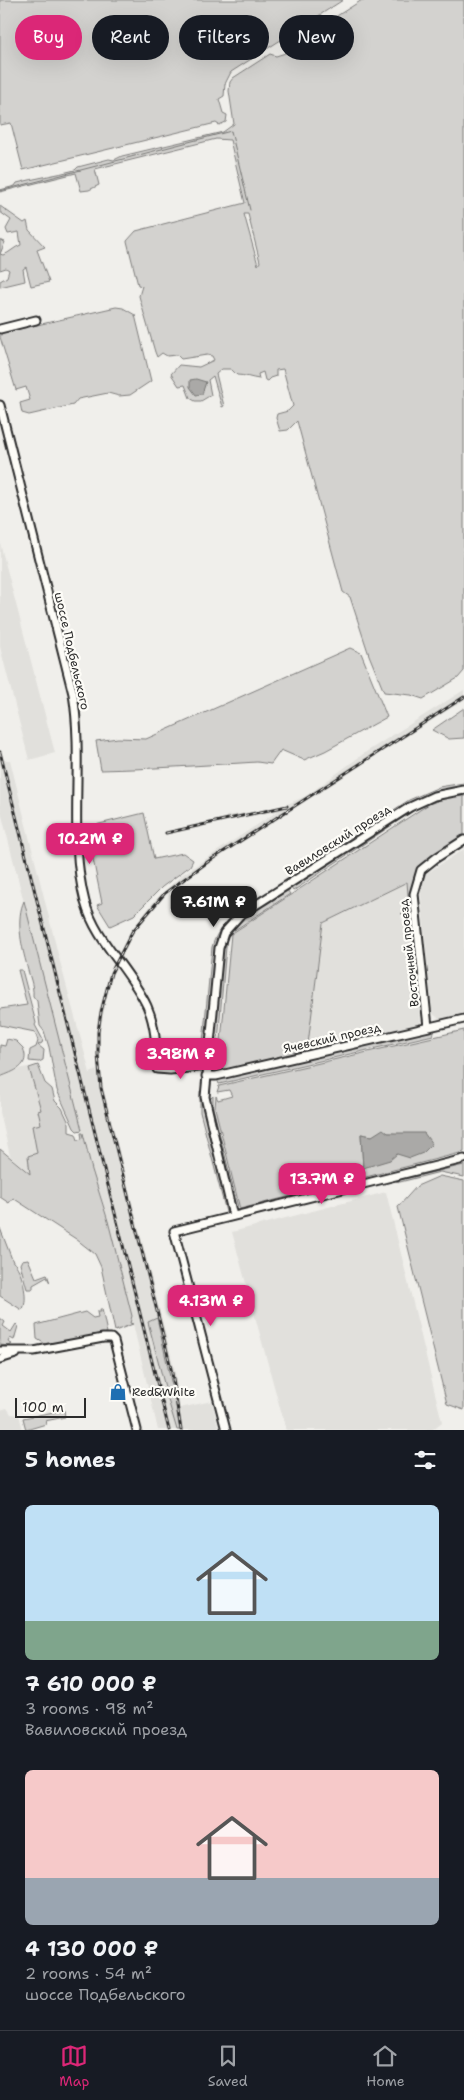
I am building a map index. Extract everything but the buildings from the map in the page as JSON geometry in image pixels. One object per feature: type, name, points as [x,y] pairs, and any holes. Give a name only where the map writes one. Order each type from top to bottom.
[{"type":"street","points":[[0,329],[36,320]]},
{"type":"street","name":"шоссе Подбельского","points":[[0,405],[77,720],[79,852],[85,900],[97,931],[139,991],[146,1005],[154,1030],[157,1069],[170,1070],[207,1066]]},
{"type":"street","name":"Вавиловский проезд","points":[[233,1216],[205,1101],[219,948],[224,933],[234,920],[410,808],[434,796],[464,790]]},
{"type":"street","name":"Восточный проезд","points":[[428,1027],[414,894],[421,870],[464,840]]},
{"type":"street","name":"Ячевский проезд","points":[[206,1076],[216,1076],[464,1019]]},
{"type":"street","points":[[226,1430],[174,1231],[464,1158]]},
{"type":"street","points":[[0,1359],[20,1353],[110,1338],[114,1341],[137,1430]]},
{"type":"street","points":[[0,1351],[20,1353]]},
{"type":"shaded area","points":[[0,0],[343,0],[320,15],[279,15],[279,41],[269,48],[269,15],[179,15],[179,60],[250,60],[231,72],[225,84],[224,96],[219,99],[223,113],[227,115],[226,122],[219,125],[216,123],[23,170],[11,123],[0,125]]},
{"type":"shaded area","points":[[362,0],[464,0],[464,671],[458,678],[423,699],[411,695],[384,692],[369,655],[350,597],[343,592],[297,421],[288,430],[280,431],[276,418],[277,414],[288,411],[293,406],[283,369],[276,370],[276,376],[267,381],[263,372],[258,374],[259,379],[237,375],[231,369],[222,369],[216,374],[224,406],[222,407],[213,376],[208,380],[211,395],[201,401],[195,401],[190,398],[185,385],[179,386],[171,374],[179,365],[199,367],[214,360],[212,356],[181,359],[177,355],[167,356],[162,353],[157,357],[155,352],[139,296],[142,286],[138,285],[127,241],[136,231],[245,203],[230,140],[216,139],[95,169],[99,185],[89,190],[81,191],[76,173],[0,192],[0,190],[15,186],[17,183],[68,172],[78,167],[109,159],[114,160],[122,156],[223,132],[234,124],[229,91],[230,82],[233,78],[261,60],[269,60],[270,54],[279,55],[279,60],[354,60],[354,15],[338,15]],"holes":[[[244,214],[248,214],[260,262],[258,265]]]},
{"type":"shaded area","points":[[0,206],[24,223],[27,221],[29,230],[45,247],[37,250],[49,282],[31,286],[26,267],[23,269],[25,281],[0,287],[0,281],[7,277],[9,270],[6,268],[0,270],[0,254],[3,255],[21,245],[19,232],[8,234],[6,229],[11,220],[0,212]]},
{"type":"shaded area","points":[[0,240],[5,242],[0,254]]},
{"type":"shaded area","points":[[116,307],[123,308],[135,315],[151,381],[130,395],[119,396],[108,393],[78,399],[73,405],[29,415],[22,413],[20,403],[30,400],[26,387],[16,390],[0,337],[2,333]]},
{"type":"shaded area","points":[[196,379],[206,382],[202,394],[196,395],[190,387],[190,380]]},
{"type":"shaded area","points":[[0,543],[55,753],[29,760],[0,647]]},
{"type":"shaded area","points":[[350,648],[361,653],[387,717],[325,751],[304,760],[281,750],[271,764],[257,762],[101,770],[96,741],[118,738],[146,739]]},
{"type":"shaded area","points":[[464,690],[464,700],[327,786],[175,886],[149,911],[133,932],[116,964],[109,986],[100,1031],[100,1070],[103,1087],[175,1371],[180,1408],[212,1401],[219,1430],[158,1430],[133,1324],[130,1323],[108,1220],[92,1170],[0,808],[0,760],[10,760],[59,958],[90,1073],[97,1070],[97,1022],[110,972],[131,931],[155,900],[183,874],[278,811],[226,821],[226,816],[278,808],[306,796],[366,752]]},
{"type":"shaded area","points":[[464,708],[464,738],[449,739],[432,730]]},
{"type":"shaded area","points":[[464,783],[464,787],[434,792],[412,803],[286,883],[285,881],[409,800],[439,787]]},
{"type":"shaded area","points":[[464,796],[464,837],[432,858],[418,873],[414,883],[412,910],[410,913],[401,914],[409,907],[407,882],[323,923],[307,1052],[218,1073],[231,934],[429,804],[446,798]]},
{"type":"shaded area","points":[[428,801],[293,891],[291,888],[411,810]]},
{"type":"shaded area","points":[[144,813],[154,859],[183,853],[193,860],[190,866],[162,887],[134,915],[110,926],[97,905],[102,903],[92,854],[91,826]]},
{"type":"shaded area","points":[[464,849],[464,1016],[442,1021],[432,1013],[420,887],[424,875]]},
{"type":"shaded area","points":[[408,882],[409,907],[401,914],[402,921],[408,922],[413,928],[421,1025],[307,1052],[323,923]]},
{"type":"shaded area","points":[[280,884],[282,886],[233,918],[222,931],[216,948],[204,1065],[201,1064],[212,947],[216,936],[231,917],[249,903]]},
{"type":"shaded area","points":[[287,890],[290,894],[227,935],[240,919]]},
{"type":"shaded area","points":[[24,901],[82,1130],[77,1131],[74,1128],[57,1090],[49,1047],[44,1031],[40,1026],[37,1001],[33,996],[32,983],[21,939],[20,915]]},
{"type":"shaded area","points":[[227,935],[216,1065],[210,1065],[222,949]]},
{"type":"shaded area","points":[[18,970],[22,970],[35,1025],[43,1040],[38,1045],[44,1050],[43,1060],[39,1062],[29,1061],[30,1050],[36,1047],[38,1041],[35,1032],[0,1025],[0,1009],[27,1005]]},
{"type":"shaded area","points":[[436,1028],[433,1035],[219,1084],[217,1079]]},
{"type":"shaded area","points":[[464,1030],[464,1152],[240,1209],[215,1108],[216,1096],[218,1100],[232,1096],[229,1090],[217,1092],[219,1086]],"holes":[[[388,1133],[405,1134],[405,1155],[397,1153],[363,1168],[361,1134],[372,1136]]]},
{"type":"shaded area","points":[[7,1039],[16,1041],[23,1048],[25,1060],[20,1067],[0,1077],[0,1045],[5,1046]]},
{"type":"shaded area","points":[[38,1065],[45,1083],[52,1089],[55,1101],[62,1108],[69,1123],[69,1132],[76,1134],[78,1140],[82,1139],[81,1133],[83,1133],[132,1316],[130,1323],[133,1324],[115,1331],[101,1267],[95,1254],[76,1239],[13,1198],[9,1203],[0,1197],[0,1149],[30,1174],[28,1156],[37,1153],[32,1126],[41,1124],[38,1111],[41,1110],[29,1068]]},
{"type":"shaded area","points":[[29,1067],[57,1142],[31,1175],[10,1156],[0,1112],[0,1077]]},
{"type":"shaded area","points":[[202,1090],[202,1105],[229,1208],[229,1211],[226,1212],[200,1112],[200,1091]]},
{"type":"shaded area","points":[[213,1096],[213,1108],[238,1207],[235,1210],[208,1101]]},
{"type":"shaded area","points":[[383,1129],[388,1133],[424,1133],[432,1144],[423,1153],[410,1158],[397,1154],[390,1160],[363,1168],[361,1134],[372,1136]]},
{"type":"shaded area","points":[[464,1165],[464,1177],[440,1172],[400,1182],[396,1181]]},
{"type":"shaded area","points":[[440,1176],[464,1181],[464,1410],[447,1404],[398,1207],[417,1186]]},
{"type":"shaded area","points":[[386,1192],[442,1422],[432,1430],[286,1430],[232,1232]]},
{"type":"shaded area","points":[[0,1228],[24,1284],[25,1299],[22,1310],[0,1296]]},
{"type":"shaded area","points":[[28,1259],[36,1278],[47,1274],[50,1283],[47,1277],[33,1285],[33,1289],[27,1289],[20,1264],[22,1260]]},
{"type":"shaded area","points":[[100,1309],[102,1309],[107,1333],[47,1345],[37,1339],[36,1325],[85,1312],[93,1318],[98,1317],[97,1312],[101,1312]]},
{"type":"shaded area","points":[[0,1318],[5,1322],[3,1326],[11,1332],[16,1324],[18,1326],[14,1340],[10,1338],[8,1342],[12,1344],[9,1346],[0,1345]]},
{"type":"shaded area","points":[[157,1318],[171,1388],[173,1387],[180,1430],[177,1430],[166,1393],[170,1389],[166,1391],[148,1322]]},
{"type":"shaded area","points":[[7,1408],[11,1414],[19,1415],[23,1430],[0,1430],[0,1410]]},
{"type":"shaded area","points":[[64,1410],[65,1417],[45,1421],[46,1424],[26,1430],[23,1418]]},
{"type":"waterway","points":[[0,191],[231,131],[250,210]]},
{"type":"railway","points":[[181,1430],[172,1373],[101,1088],[98,1032],[111,973],[132,932],[165,893],[209,861],[464,697]]},
{"type":"railway","points":[[0,752],[169,1430]]},
{"type":"railway","points":[[166,833],[287,806]]},
{"type":"place","name":"Red&White","points":[[118,1392]]}]
